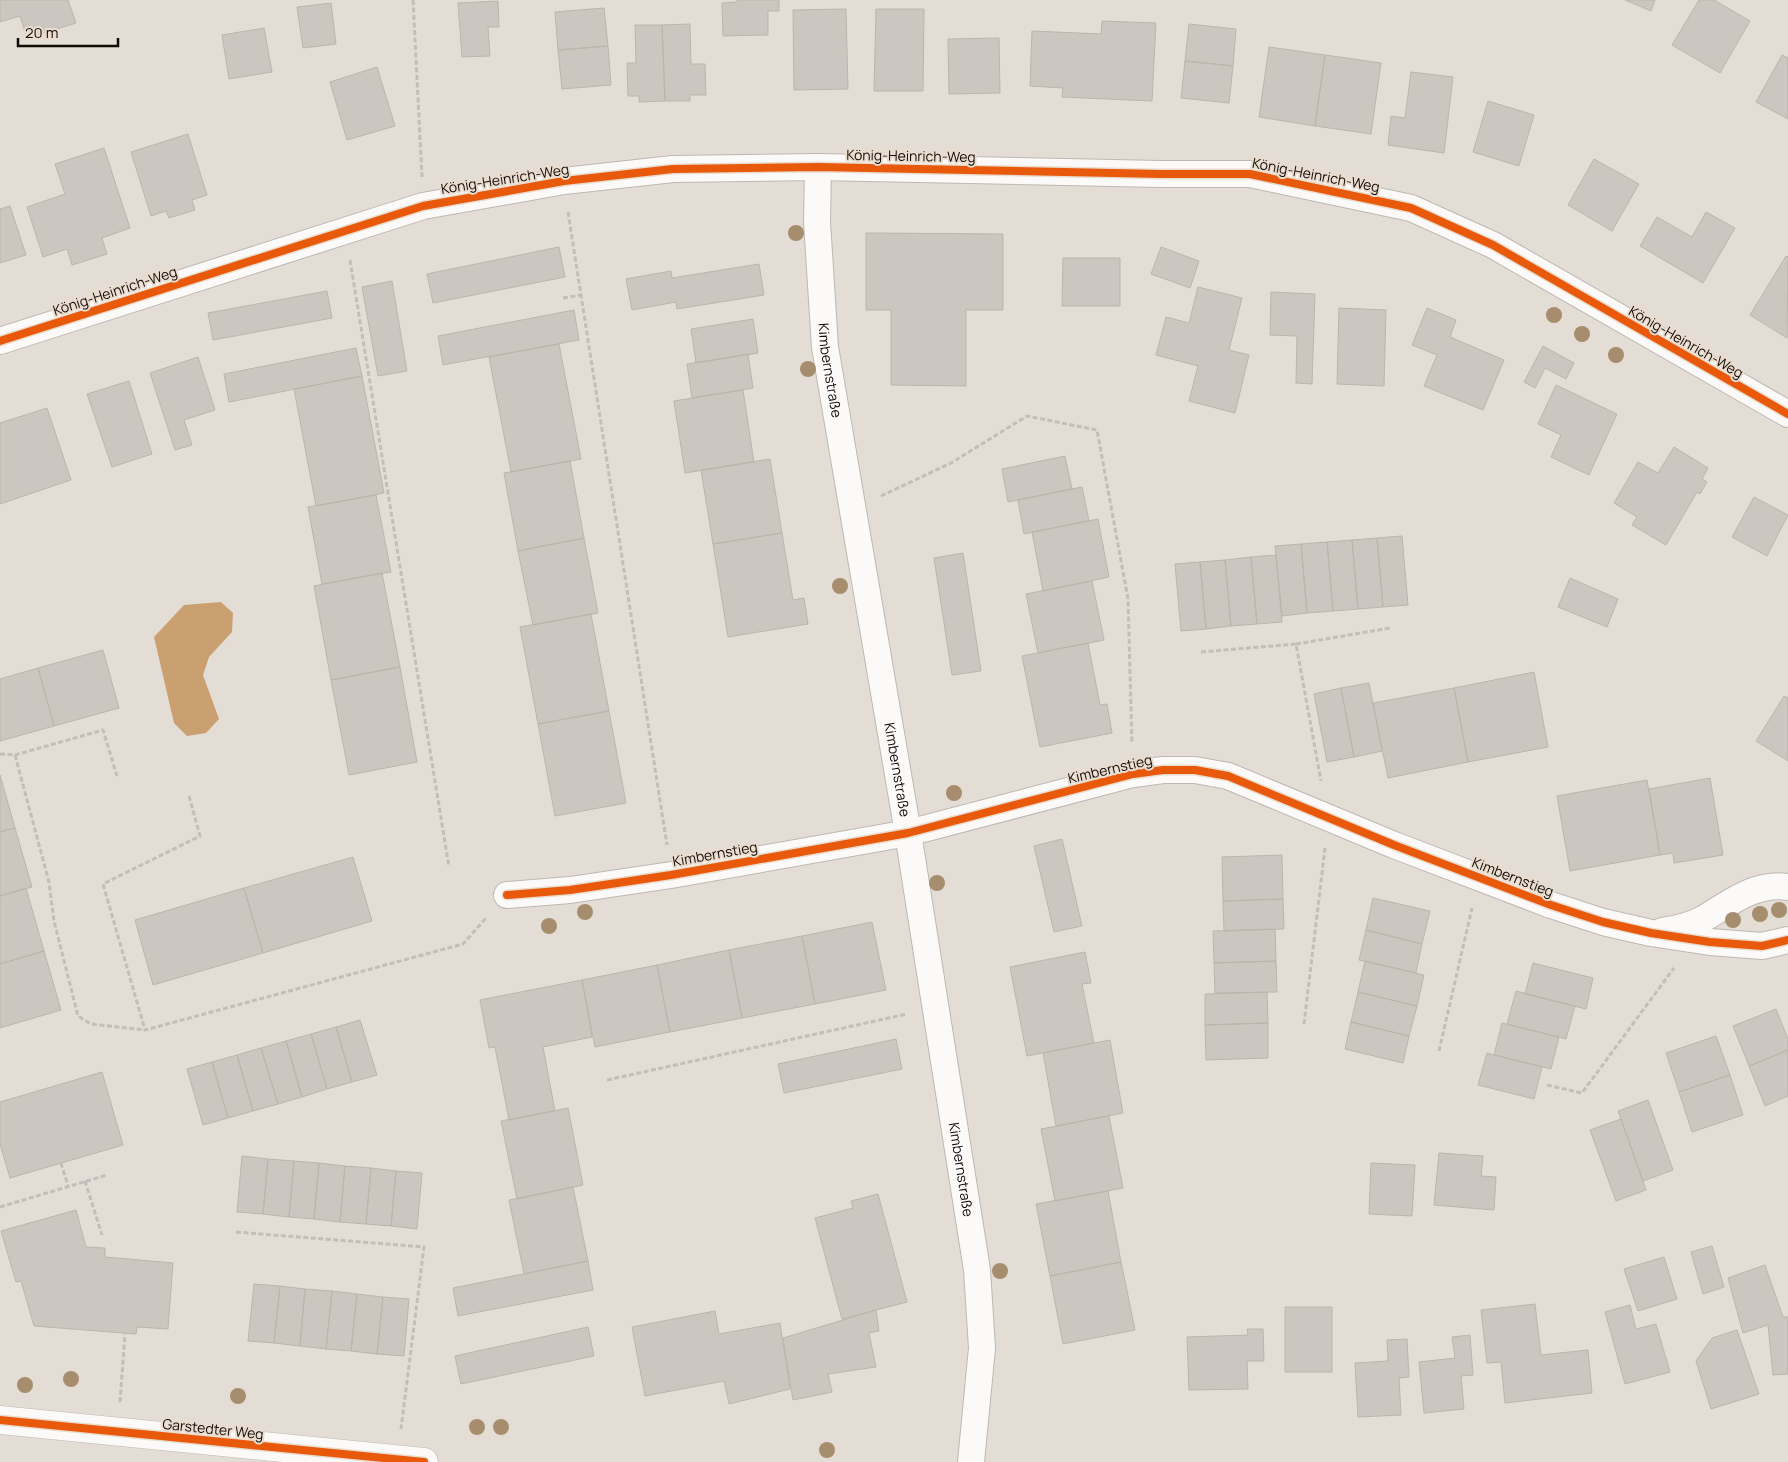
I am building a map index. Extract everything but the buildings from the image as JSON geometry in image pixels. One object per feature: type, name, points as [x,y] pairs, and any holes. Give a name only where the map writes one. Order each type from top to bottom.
[{"type":"main road","name":"Garstedter Weg","points":[[0,1420],[411,1461]]},
{"type":"street","name":"König-Heinrich-Weg","points":[[0,341],[423,206],[564,181],[672,169],[818,167],[1250,174],[1411,208],[1493,245],[1788,414]]},
{"type":"street","name":"Kimbernstraße","points":[[818,167],[817,222],[825,347],[850,502],[908,832],[977,1270],[982,1348],[971,1462]]},
{"type":"street","name":"Kimbernstieg","points":[[507,895],[570,890],[671,875],[908,832],[1133,774],[1163,770],[1195,770],[1228,776],[1275,793],[1328,819],[1603,922],[1651,933],[1690,939],[1762,946],[1788,940]]},
{"type":"street","name":"Kimbernstieg","points":[[1651,933],[1682,927],[1702,919],[1745,893],[1775,885],[1788,887]]},
{"type":"path","points":[[413,0],[423,206]]},
{"type":"path","points":[[564,181],[671,875]]},
{"type":"path","points":[[344,231],[361,320],[449,866]]},
{"type":"path","points":[[563,298],[581,295]]},
{"type":"path","points":[[850,502],[879,497],[952,463],[1027,416],[1097,430],[1128,599],[1133,774]]},
{"type":"path","points":[[1200,652],[1296,644],[1390,628]]},
{"type":"path","points":[[1296,644],[1328,819],[1304,1024]]},
{"type":"path","points":[[0,754],[15,755],[104,730],[117,776]]},
{"type":"path","points":[[15,755],[49,882],[54,921],[78,1016],[91,1024],[145,1030],[463,944],[507,895]]},
{"type":"path","points":[[145,1030],[103,884],[200,836],[189,796]]},
{"type":"path","points":[[1439,1051],[1479,877]]},
{"type":"path","points":[[1547,1085],[1582,1093],[1679,961],[1690,939]]},
{"type":"path","points":[[607,1080],[936,1007]]},
{"type":"path","points":[[61,1163],[68,1186]]},
{"type":"path","points":[[0,1207],[107,1175]]},
{"type":"path","points":[[85,1181],[102,1235]]},
{"type":"path","points":[[236,1232],[424,1247],[411,1461]]},
{"type":"path","points":[[118,1432],[126,1334]]},
{"type":"shaded area","points":[[221,602],[233,613],[232,632],[209,657],[203,675],[219,719],[206,733],[187,736],[174,723],[154,637],[184,605]]},
{"type":"cycle path","points":[[0,341],[423,206],[564,181],[673,169],[818,167],[1250,174],[1411,208],[1493,245],[1788,414]]},
{"type":"cycle path","points":[[507,895],[570,890],[671,875],[908,833],[1133,774],[1163,770],[1195,770],[1228,776],[1394,845],[1551,905],[1603,922],[1651,933],[1710,942],[1762,946],[1788,940]]},
{"type":"cycle path","points":[[0,1420],[424,1462]]}]
